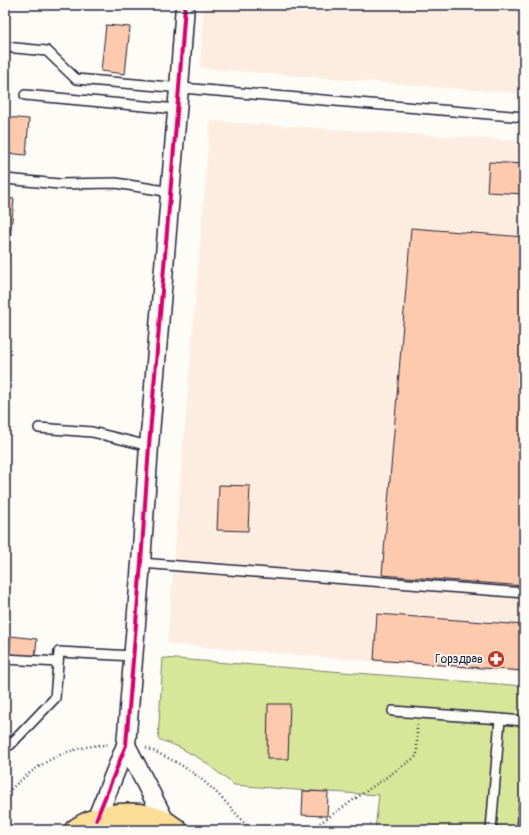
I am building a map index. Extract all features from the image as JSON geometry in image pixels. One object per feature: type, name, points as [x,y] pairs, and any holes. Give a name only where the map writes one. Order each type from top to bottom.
[{"type":"main road","points":[[76,830],[96,820],[120,815],[143,816],[171,826]]},
{"type":"street","points":[[96,820],[126,745],[141,563],[148,446],[171,192],[185,5]]},
{"type":"street","points":[[126,745],[171,826]]},
{"type":"lane","points":[[5,47],[48,51],[76,79],[524,117]]},
{"type":"lane","points":[[25,95],[177,109]]},
{"type":"lane","points":[[5,179],[59,184],[116,183],[171,192]]},
{"type":"lane","points":[[38,428],[92,432],[148,446]]},
{"type":"lane","points":[[141,563],[524,593]]},
{"type":"lane","points":[[10,744],[55,698],[59,652],[133,656]]},
{"type":"lane","points":[[5,659],[58,662]]},
{"type":"lane","points":[[392,711],[524,721]]},
{"type":"lane","points":[[491,830],[500,719]]},
{"type":"lane","points":[[522,830],[524,804]]},
{"type":"path","points":[[310,830],[417,756],[418,713]]},
{"type":"shaded area","points":[[204,5],[524,5],[524,94],[200,68]]},
{"type":"shaded area","points":[[210,121],[524,141],[524,674],[167,644]]},
{"type":"green space","points":[[163,658],[524,686],[524,830],[375,830],[379,795],[234,785],[202,760],[179,747],[158,739]]},
{"type":"building","points":[[106,25],[130,27],[125,74],[101,71]]},
{"type":"building","points":[[5,117],[29,119],[26,155],[5,153]]},
{"type":"building","points":[[489,162],[524,164],[524,194],[487,192]]},
{"type":"building","points":[[5,198],[14,199],[5,293]]},
{"type":"building","points":[[411,228],[524,237],[524,586],[382,575]]},
{"type":"building","points":[[219,485],[250,486],[248,531],[217,530]]},
{"type":"building","points":[[377,614],[524,625],[524,671],[374,660]]},
{"type":"building","points":[[11,636],[37,639],[35,658],[9,655]]},
{"type":"building","points":[[268,704],[290,704],[288,759],[267,759]]},
{"type":"building","points":[[303,791],[328,792],[327,816],[302,815]]},
{"type":"cycle path","points":[[96,820],[126,745],[185,5]]},
{"type":"place","name":"Горздрав","points":[[496,659]]}]
